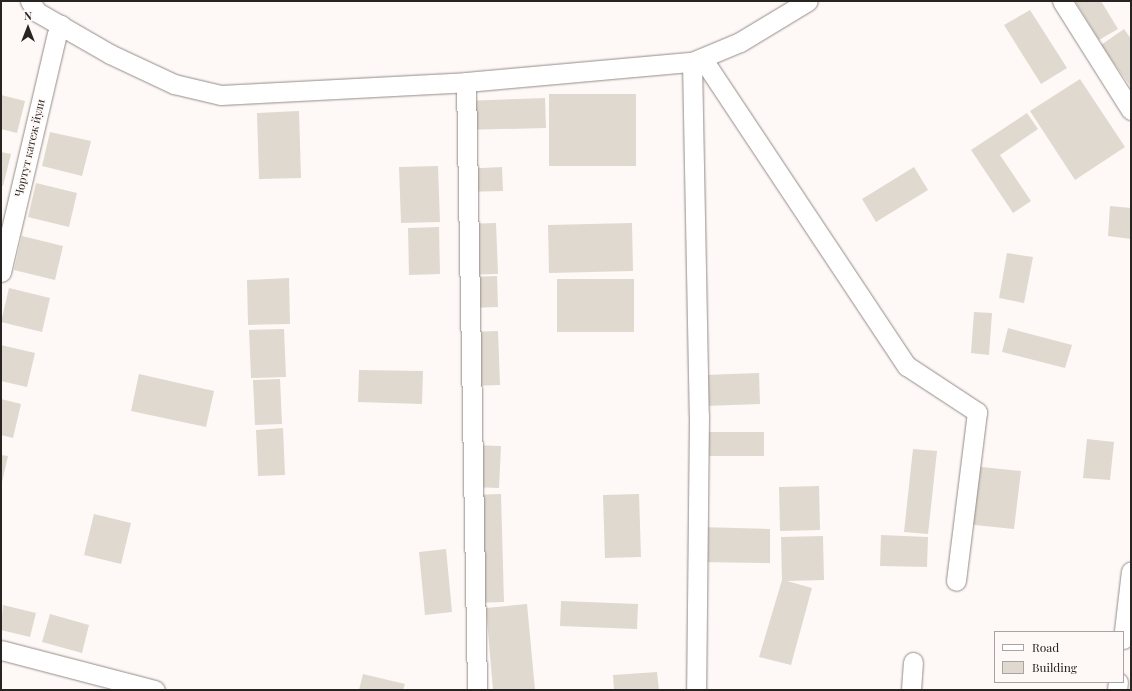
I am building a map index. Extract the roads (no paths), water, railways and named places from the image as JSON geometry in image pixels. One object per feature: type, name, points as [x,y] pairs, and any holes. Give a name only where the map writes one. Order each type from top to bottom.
[{"type":"street","points":[[39,5],[61,26],[110,54],[174,84],[221,96],[466,82],[697,60],[740,42],[808,1]]},
{"type":"street","points":[[1062,1],[1131,110]]},
{"type":"street","name":"Чортут катеж йули","points":[[1,272],[57,34],[61,26]]},
{"type":"street","points":[[697,60],[907,366],[977,412],[956,581]]},
{"type":"street","points":[[696,690],[699,415],[697,60]]},
{"type":"street","points":[[466,82],[478,690]]},
{"type":"street","points":[[1124,631],[1131,572]]},
{"type":"street","points":[[1,650],[155,690]]},
{"type":"street","points":[[911,690],[913,662]]}]
